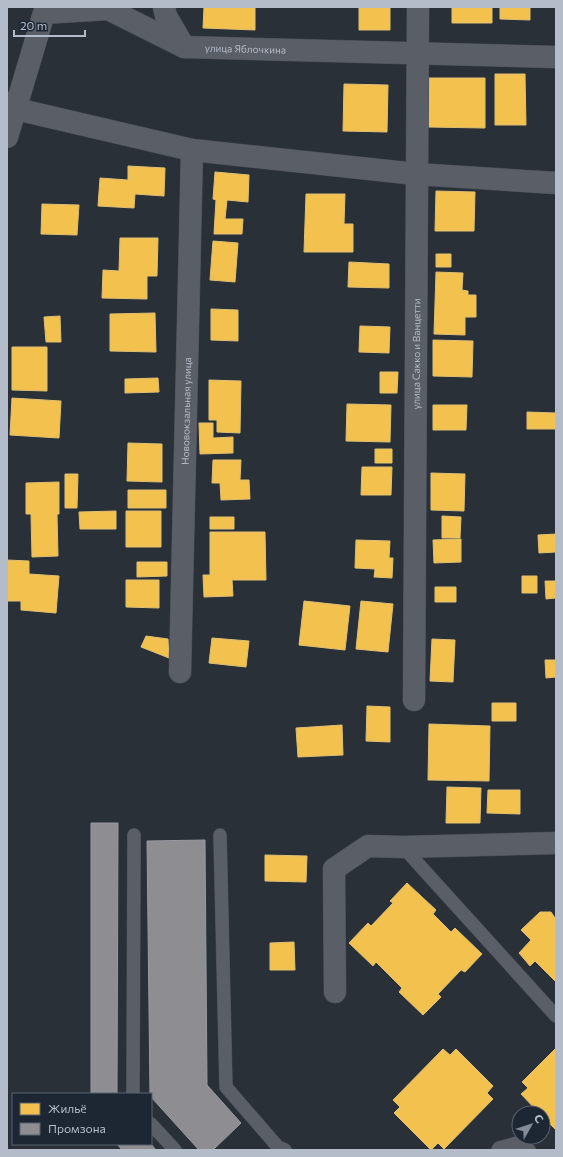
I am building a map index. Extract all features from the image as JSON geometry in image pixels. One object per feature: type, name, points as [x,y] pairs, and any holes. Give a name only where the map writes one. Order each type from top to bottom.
[{"type":"street","points":[[164,7],[166,16],[184,47]]},
{"type":"street","name":"улица Сакко и Ванцетти","points":[[414,700],[418,7]]},
{"type":"street","name":"улица Яблочкина","points":[[7,137],[12,106],[44,10],[108,9],[184,47],[556,57]]},
{"type":"street","points":[[12,106],[192,150],[416,174],[556,183]]},
{"type":"street","name":"Нововокзальная улица","points":[[180,672],[192,150]]},
{"type":"street","points":[[335,992],[334,869],[368,846],[403,848],[556,843]]},
{"type":"lane","points":[[133,1093],[134,835]]},
{"type":"lane","points":[[220,835],[226,1088],[280,1149]]},
{"type":"lane","points":[[403,848],[556,1016]]},
{"type":"lane","points":[[152,1125],[174,1150]]},
{"type":"lane","points":[[498,1150],[499,1148],[517,1143],[529,1150]]},
{"type":"building: Жильё","points":[[204,7],[255,7],[255,30],[203,28]]},
{"type":"building: Жильё","points":[[359,7],[390,7],[390,30],[359,30]]},
{"type":"building: Жильё","points":[[452,7],[492,7],[492,23],[452,23]]},
{"type":"building: Жильё","points":[[500,7],[530,7],[530,20],[500,19]]},
{"type":"building: Жильё","points":[[495,74],[525,74],[526,125],[495,125]]},
{"type":"building: Жильё","points":[[427,78],[485,78],[485,128],[427,127]]},
{"type":"building: Жильё","points":[[344,84],[388,85],[387,132],[343,131]]},
{"type":"building: Жильё","points":[[128,166],[165,168],[164,196],[135,194],[134,208],[98,206],[100,178],[128,180]]},
{"type":"building: Жильё","points":[[215,172],[249,175],[248,202],[227,200],[225,219],[243,219],[242,234],[214,234],[216,200],[213,199]]},
{"type":"building: Жильё","points":[[436,191],[475,192],[474,231],[435,231]]},
{"type":"building: Жильё","points":[[306,194],[345,194],[344,224],[353,224],[353,252],[304,252]]},
{"type":"building: Жильё","points":[[42,204],[79,205],[77,235],[41,234]]},
{"type":"building: Жильё","points":[[120,238],[158,238],[157,276],[147,276],[147,299],[102,298],[103,270],[119,271]]},
{"type":"building: Жильё","points":[[213,241],[238,243],[235,282],[210,280]]},
{"type":"building: Жильё","points":[[436,254],[451,254],[451,267],[436,267]]},
{"type":"building: Жильё","points":[[349,262],[389,264],[389,288],[348,287]]},
{"type":"building: Жильё","points":[[436,272],[463,273],[462,290],[468,291],[468,295],[476,295],[476,317],[465,317],[465,335],[434,334]]},
{"type":"building: Жильё","points":[[211,309],[238,310],[238,341],[211,340]]},
{"type":"building: Жильё","points":[[155,313],[156,352],[110,351],[110,314]]},
{"type":"building: Жильё","points":[[60,316],[61,342],[46,342],[44,317]]},
{"type":"building: Жильё","points":[[360,326],[390,327],[389,353],[359,352]]},
{"type":"building: Жильё","points":[[433,340],[473,341],[472,377],[433,376]]},
{"type":"building: Жильё","points":[[12,347],[47,347],[47,391],[12,390]]},
{"type":"building: Жильё","points":[[380,372],[398,372],[397,393],[380,393]]},
{"type":"building: Жильё","points":[[158,378],[159,392],[125,393],[125,379]]},
{"type":"building: Жильё","points":[[209,380],[241,381],[240,433],[217,432],[217,420],[209,420]]},
{"type":"building: Жильё","points":[[12,398],[61,401],[59,438],[10,435]]},
{"type":"building: Жильё","points":[[347,404],[391,405],[390,442],[346,441]]},
{"type":"building: Жильё","points":[[433,405],[467,405],[466,430],[433,430]]},
{"type":"building: Жильё","points":[[527,412],[556,413],[556,429],[527,429]]},
{"type":"building: Жильё","points":[[199,423],[213,423],[213,438],[233,437],[233,453],[200,454]]},
{"type":"building: Жильё","points":[[128,443],[162,444],[162,482],[127,481]]},
{"type":"building: Жильё","points":[[375,449],[392,449],[392,463],[375,463]]},
{"type":"building: Жильё","points":[[213,460],[241,460],[240,480],[249,480],[250,499],[221,500],[220,483],[212,483]]},
{"type":"building: Жильё","points":[[362,467],[392,467],[391,495],[361,495]]},
{"type":"building: Жильё","points":[[431,473],[465,474],[464,511],[431,510]]},
{"type":"building: Жильё","points":[[65,474],[78,474],[77,508],[65,508]]},
{"type":"building: Жильё","points":[[59,482],[59,514],[57,514],[58,556],[32,557],[31,514],[26,514],[26,483]]},
{"type":"building: Жильё","points":[[128,490],[166,490],[166,508],[128,508]]},
{"type":"building: Жильё","points":[[116,511],[116,529],[80,529],[79,512]]},
{"type":"building: Жильё","points":[[126,511],[161,511],[161,547],[126,547]]},
{"type":"building: Жильё","points":[[442,516],[461,517],[460,538],[442,538]]},
{"type":"building: Жильё","points":[[210,517],[234,517],[234,529],[210,529]]},
{"type":"building: Жильё","points":[[210,532],[265,532],[266,580],[232,580],[233,596],[204,597],[203,575],[210,575]]},
{"type":"building: Жильё","points":[[556,534],[556,552],[539,553],[538,535]]},
{"type":"building: Жильё","points":[[461,539],[461,562],[434,563],[433,540]]},
{"type":"building: Жильё","points":[[356,540],[390,541],[389,558],[393,558],[392,578],[374,577],[375,569],[355,568]]},
{"type":"building: Жильё","points":[[7,560],[29,561],[29,574],[59,576],[56,613],[21,610],[21,601],[7,601]]},
{"type":"building: Жильё","points":[[137,562],[167,562],[167,576],[137,577]]},
{"type":"building: Жильё","points":[[522,576],[537,576],[537,593],[522,593]]},
{"type":"building: Жильё","points":[[126,580],[159,580],[159,608],[126,607]]},
{"type":"building: Жильё","points":[[545,581],[556,581],[556,598],[546,599]]},
{"type":"building: Жильё","points":[[435,587],[456,587],[456,602],[435,602]]},
{"type":"building: Жильё","points":[[304,601],[350,606],[345,650],[299,645]]},
{"type":"building: Жильё","points":[[361,601],[393,604],[388,652],[356,649]]},
{"type":"building: Жильё","points":[[146,636],[168,639],[169,658],[141,647]]},
{"type":"building: Жильё","points":[[212,638],[249,641],[246,667],[209,663]]},
{"type":"building: Жильё","points":[[432,639],[455,640],[453,682],[430,681]]},
{"type":"building: Жильё","points":[[545,660],[556,660],[556,677],[546,678]]},
{"type":"building: Жильё","points":[[492,703],[516,703],[516,721],[492,721]]},
{"type":"building: Жильё","points":[[367,706],[390,707],[390,742],[366,741]]},
{"type":"building: Жильё","points":[[429,724],[490,726],[489,781],[428,780]]},
{"type":"building: Жильё","points":[[342,725],[343,755],[298,757],[296,728]]},
{"type":"building: Жильё","points":[[447,787],[481,788],[480,823],[446,823]]},
{"type":"building: Жильё","points":[[488,790],[520,790],[520,814],[487,813]]},
{"type":"building: Жильё","points":[[265,855],[307,856],[306,882],[265,881]]},
{"type":"building: Жильё","points":[[407,883],[436,910],[433,914],[451,932],[455,928],[482,954],[465,972],[461,970],[438,994],[441,997],[423,1015],[399,992],[402,988],[376,962],[373,966],[349,943],[368,923],[371,926],[393,903],[390,901]]},
{"type":"building: Жильё","points":[[540,912],[551,912],[555,918],[556,917],[556,982],[535,961],[530,966],[519,953],[531,940],[521,930]]},
{"type":"building: Жильё","points":[[294,942],[295,970],[270,970],[270,943]]},
{"type":"building: Жильё","points":[[556,1048],[556,1130],[551,1125],[551,1105],[531,1105],[521,1094],[528,1088],[522,1082]]},
{"type":"building: Жильё","points":[[443,1049],[450,1055],[456,1049],[493,1086],[487,1093],[493,1099],[444,1149],[438,1143],[431,1150],[394,1113],[400,1107],[393,1100]]},
{"type":"building: Промзона","points":[[91,823],[118,823],[117,1093],[91,1093]]},
{"type":"building: Промзона","points":[[205,840],[207,1085],[241,1123],[213,1150],[199,1150],[152,1098],[152,1093],[150,1093],[147,841]]},
{"type":"building: Промзона","points":[[118,1145],[152,1145],[156,1150],[122,1150]]}]
